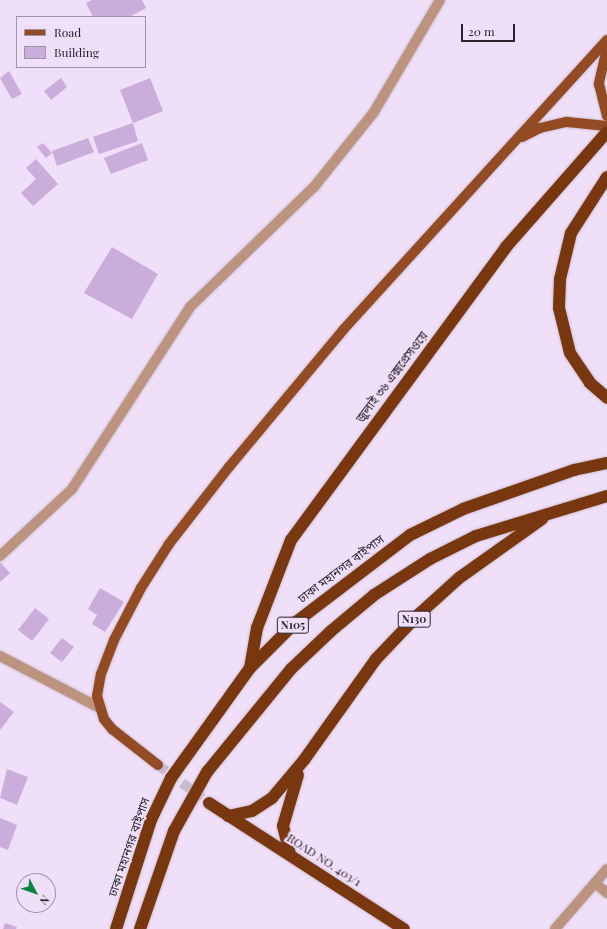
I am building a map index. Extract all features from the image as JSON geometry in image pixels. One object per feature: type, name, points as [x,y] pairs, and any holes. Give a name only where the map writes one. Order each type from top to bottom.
[{"type":"highway","name":"জুলাই ৩৬ এক্সপ্রেসওয়ে","points":[[250,668],[257,628],[292,540],[506,247],[607,132]]},
{"type":"highway","points":[[607,177],[570,233],[560,279],[559,308],[570,353],[590,384],[607,398]]},
{"type":"highway","name":"ঢাকা মহানগর বাইপাস","points":[[116,929],[163,793],[250,668],[296,622],[410,535],[464,509],[574,470],[607,463]]},
{"type":"highway","name":"N105","points":[[140,929],[165,852],[185,806],[221,754],[292,669],[374,595],[430,559],[476,536],[555,510],[607,496]]},
{"type":"highway","name":"N130","points":[[228,816],[252,812],[272,798],[304,760],[376,659],[417,616],[458,578],[555,510]]},
{"type":"highway","name":"N130","points":[[290,854],[283,826],[304,760]]},
{"type":"highway","name":"ROAD NO. 403/1","points":[[209,803],[404,929]]},
{"type":"main road","points":[[158,765],[112,729],[100,708],[101,674],[114,640],[169,544],[343,330],[607,40]]},
{"type":"main road","points":[[607,48],[599,84],[607,116]]},
{"type":"main road","points":[[516,140],[540,128],[567,122],[607,126]]},
{"type":"street","points":[[0,556],[72,489],[190,307],[314,186],[374,112],[440,0]]},
{"type":"street","points":[[2,661],[100,708]]},
{"type":"street","points":[[555,929],[607,869]]},
{"type":"street","points":[[595,883],[607,893]]},
{"type":"building","points":[[92,0],[142,0],[146,8],[131,16],[92,16],[86,3]]},
{"type":"building","points":[[9,71],[22,94],[12,99],[0,78]]},
{"type":"building","points":[[61,78],[67,87],[51,100],[44,91]]},
{"type":"building","points":[[150,78],[163,111],[133,123],[120,90]]},
{"type":"building","points":[[133,123],[138,141],[99,154],[93,137]]},
{"type":"building","points":[[88,138],[94,152],[57,166],[52,151]]},
{"type":"building","points":[[43,143],[52,153],[46,158],[37,147]]},
{"type":"building","points":[[142,143],[148,160],[111,174],[104,158]]},
{"type":"building","points":[[36,159],[58,184],[33,206],[21,193],[36,179],[26,168]]},
{"type":"building","points":[[112,247],[158,274],[132,319],[84,293]]},
{"type":"building","points":[[0,562],[10,573],[0,582]]},
{"type":"building","points":[[100,588],[124,602],[105,632],[92,624],[97,615],[88,609]]},
{"type":"building","points":[[35,608],[49,619],[32,641],[18,630]]},
{"type":"building","points":[[62,638],[74,647],[62,662],[50,653]]},
{"type":"building","points":[[0,702],[14,712],[0,730]]},
{"type":"building","points":[[7,769],[28,777],[17,805],[0,798]]},
{"type":"building","points":[[0,818],[17,825],[8,850],[0,847]]},
{"type":"building","points":[[5,923],[17,927],[16,929],[3,929]]},
{"type":"tunnel","points":[[158,765],[209,803]]}]
